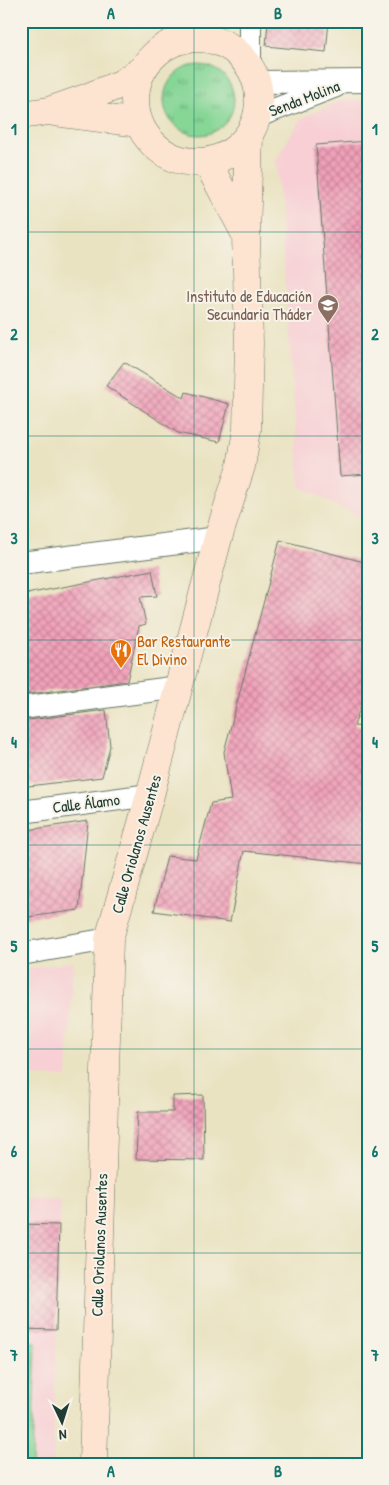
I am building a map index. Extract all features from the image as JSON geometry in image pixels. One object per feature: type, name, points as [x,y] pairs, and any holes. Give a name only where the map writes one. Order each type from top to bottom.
[{"type":"street","points":[[163,48],[176,21]]},
{"type":"street","points":[[250,21],[254,74],[260,99],[254,126],[238,148],[223,158],[207,162],[186,162],[166,155],[150,141],[139,123],[134,104],[136,85],[152,57],[163,48],[182,40],[203,38],[223,32],[254,74]]},
{"type":"street","points":[[21,115],[49,111],[123,84],[144,68]]},
{"type":"street","name":"Senda Molina","points":[[254,74],[359,80]]},
{"type":"street","name":"Senda Molina","points":[[254,126],[359,80]]},
{"type":"street","points":[[49,111],[139,123]]},
{"type":"street","name":"Calle Oriolanos Ausentes","points":[[93,1464],[109,939],[150,796],[218,538],[241,466],[247,430],[249,342],[246,235],[254,126]]},
{"type":"street","name":"Calle Oriolanos Ausentes","points":[[207,162],[246,235]]},
{"type":"street","points":[[21,563],[218,538]]},
{"type":"street","points":[[21,708],[179,687]]},
{"type":"street","name":"Calle Álamo","points":[[21,812],[150,796]]},
{"type":"street","points":[[21,954],[109,939]]},
{"type":"shaded area","name":"Instituto de Educación Secundaria Tháder","points":[[340,100],[368,100],[368,521],[300,487],[276,160],[300,119]]},
{"type":"shaded area","points":[[73,962],[67,1077],[21,1076],[21,970]]},
{"type":"shaded area","points":[[21,1197],[60,1200],[53,1464],[21,1464]]},
{"type":"green space","points":[[199,65],[212,68],[224,75],[231,87],[234,100],[231,113],[224,125],[212,132],[199,135],[186,132],[174,125],[167,113],[164,100],[167,87],[174,75],[186,68]]},
{"type":"green space","points":[[21,1342],[36,1342],[32,1464],[21,1464]]},
{"type":"building","points":[[268,21],[329,21],[326,52],[266,46]]},
{"type":"building","points":[[368,141],[368,474],[340,476],[316,145]]},
{"type":"building","points":[[124,362],[184,398],[186,392],[229,404],[219,442],[178,433],[106,386]]},
{"type":"building","points":[[280,540],[368,563],[368,684],[354,726],[368,727],[368,864],[244,851],[230,922],[154,911],[167,856],[196,859],[211,803],[231,800],[224,752]]},
{"type":"building","points":[[152,570],[157,596],[140,597],[146,624],[139,626],[127,681],[21,695],[21,595]]},
{"type":"building","points":[[106,710],[110,746],[102,777],[21,787],[21,721]]},
{"type":"building","points":[[88,821],[79,910],[21,918],[21,831]]},
{"type":"building","points":[[203,1095],[204,1160],[136,1159],[138,1112],[173,1112],[173,1096]]},
{"type":"building","points":[[21,1224],[59,1225],[56,1330],[21,1329]]},
{"type":"place","name":"Instituto de Educación Secundaria Tháder","points":[[328,324]]},
{"type":"place","name":"Bar Restaurante El Divino","points":[[121,669]]}]
